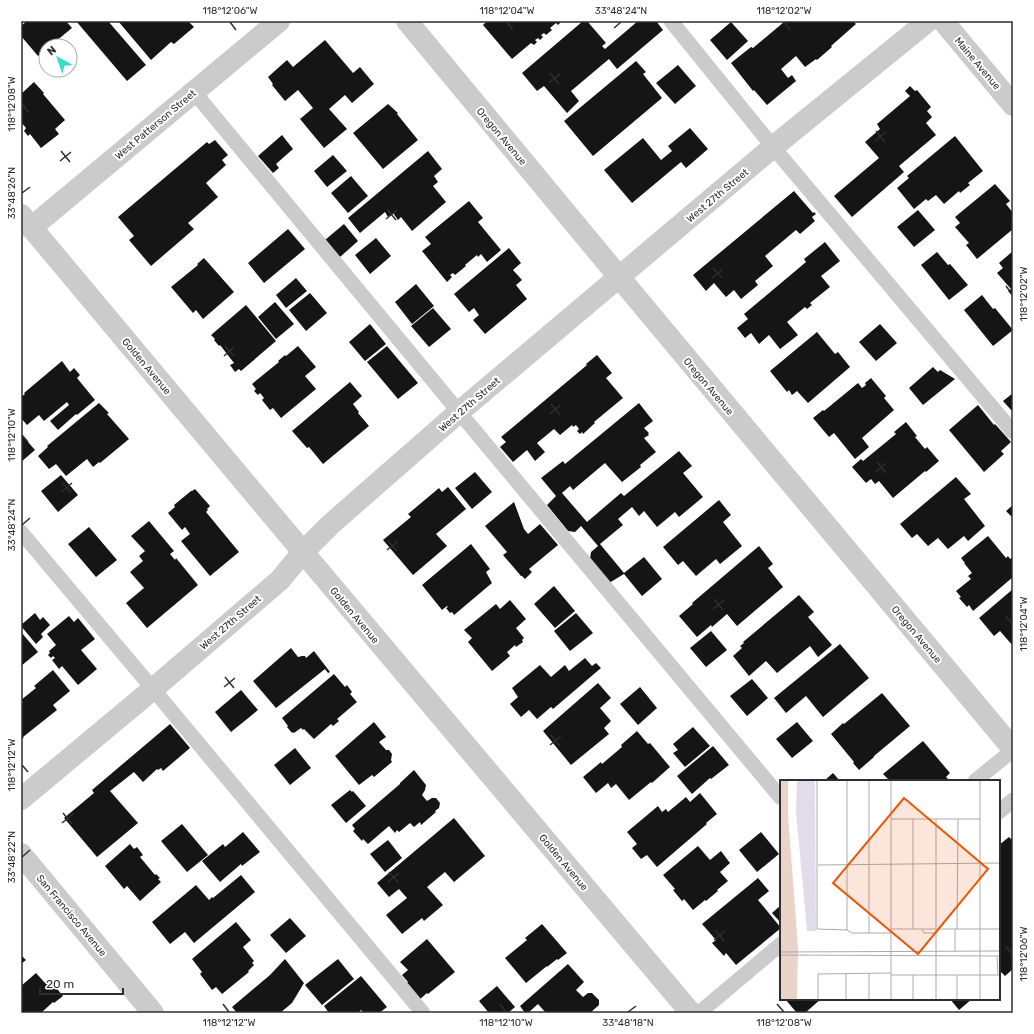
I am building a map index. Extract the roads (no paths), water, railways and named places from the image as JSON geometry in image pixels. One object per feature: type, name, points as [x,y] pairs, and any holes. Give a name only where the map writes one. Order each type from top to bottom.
[{"type":"street","name":"West Patterson Street","points":[[26,222],[194,92],[279,21]]},
{"type":"street","name":"Oregon Avenue","points":[[407,21],[1013,750]]},
{"type":"street","name":"West 27th Street","points":[[21,799],[153,689],[280,580],[303,552],[331,524],[459,412],[773,147],[928,21]]},
{"type":"street","name":"Maine Avenue","points":[[944,21],[1013,105]]},
{"type":"street","name":"Golden Avenue","points":[[26,222],[691,1013]]},
{"type":"street","name":"San Francisco Avenue","points":[[21,854],[153,1013]]},
{"type":"lane","points":[[670,21],[773,147],[1013,432]]},
{"type":"lane","points":[[194,92],[780,797]]},
{"type":"lane","points":[[21,532],[423,1013]]},
{"type":"lane","points":[[976,780],[1013,750]]},
{"type":"lane","points":[[1000,811],[1013,800]]},
{"type":"lane","points":[[699,1013],[780,945]]}]
